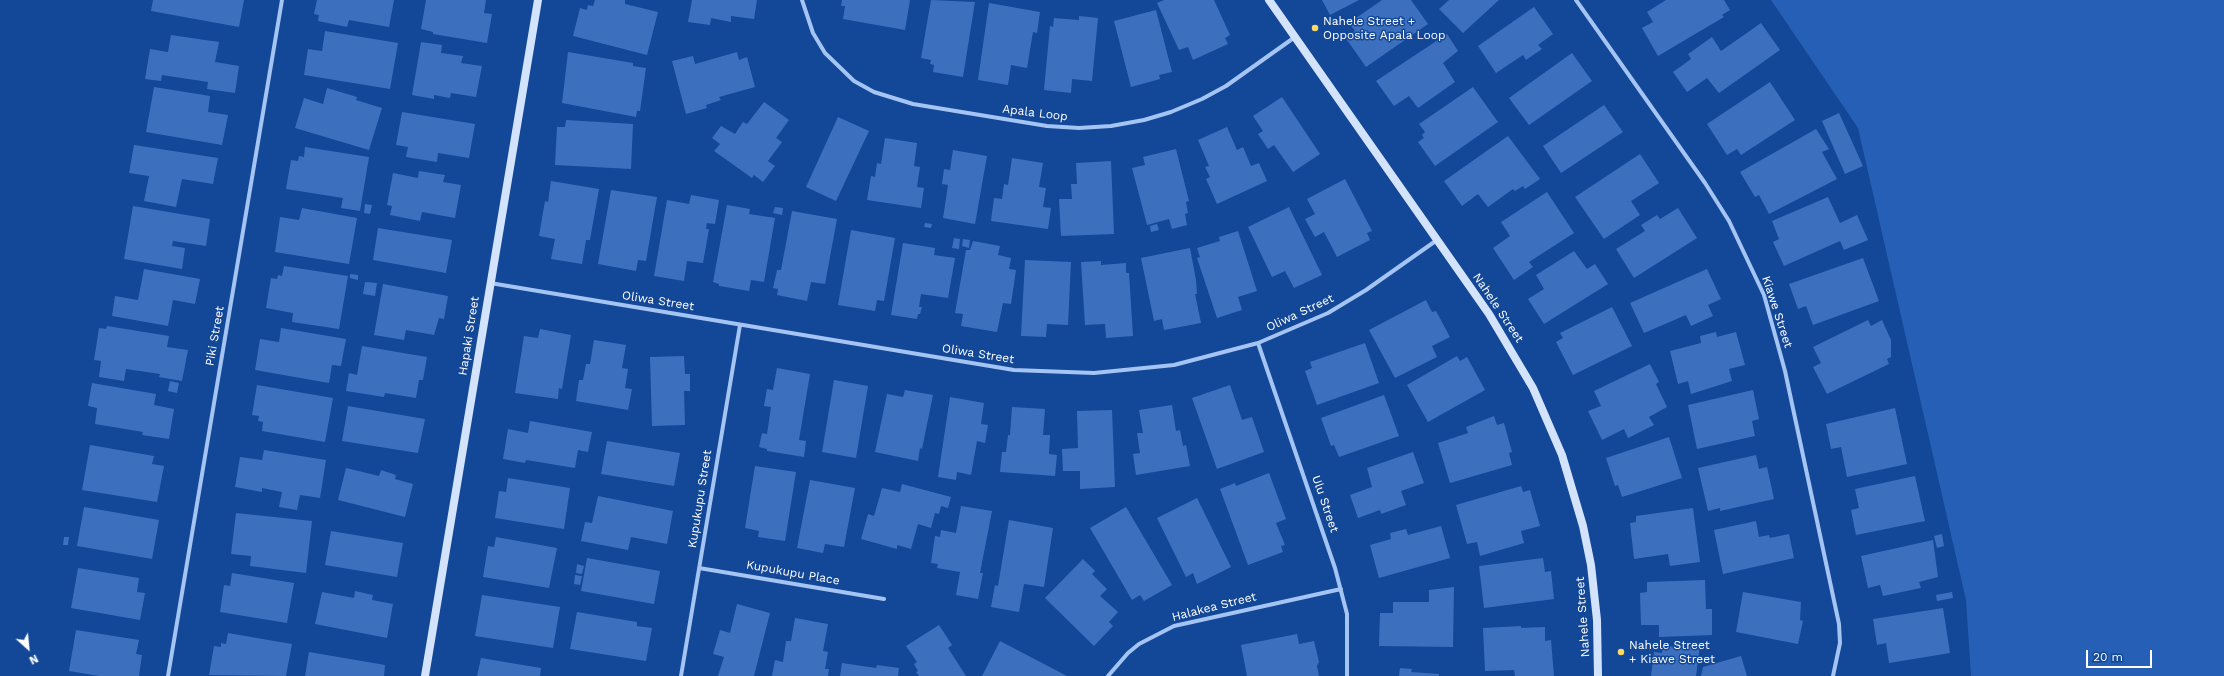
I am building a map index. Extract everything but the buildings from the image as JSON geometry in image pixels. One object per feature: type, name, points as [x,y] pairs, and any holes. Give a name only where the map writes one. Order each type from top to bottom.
[{"type":"street","name":"Piki Street","points":[[168,676],[282,0]]},
{"type":"street","name":"Hapaki Street","points":[[425,676],[538,0]]},
{"type":"street","name":"Apala Loop","points":[[802,0],[813,33],[825,53],[854,81],[874,92],[914,104],[1047,126],[1079,128],[1111,126],[1144,120],[1171,112],[1202,100],[1226,86],[1295,37]]},
{"type":"street","name":"Nahele Street","points":[[1269,0],[1489,314],[1519,362],[1533,388],[1562,455],[1575,494],[1591,565],[1597,620],[1598,676]]},
{"type":"street","name":"Kiawe Street","points":[[1576,0],[1705,183],[1729,221],[1764,296],[1785,372],[1835,604],[1840,642],[1833,676]]},
{"type":"street","name":"Oliwa Street","points":[[490,283],[1014,370],[1053,373],[1094,373],[1174,365],[1258,343],[1328,313],[1366,290],[1437,240]]},
{"type":"street","name":"Kupukupu Street","points":[[681,676],[740,325]]},
{"type":"street","name":"Ulu Street","points":[[1258,343],[1329,546],[1341,589],[1347,614],[1347,676]]},
{"type":"street","name":"Kupukupu Place","points":[[699,568],[884,599]]},
{"type":"street","name":"Halakea Street","points":[[1108,676],[1128,653],[1139,644],[1174,626],[1341,589]]},
{"type":"shaded area","points":[[1771,0],[2224,0],[2224,676],[1971,676],[1966,600],[1858,128]]},
{"type":"place","name":"Nahele Street + Opposite Apala Loop","points":[[1315,28]]},
{"type":"place","name":"Nahele Street + Kiawe Street","points":[[1621,652]]}]
